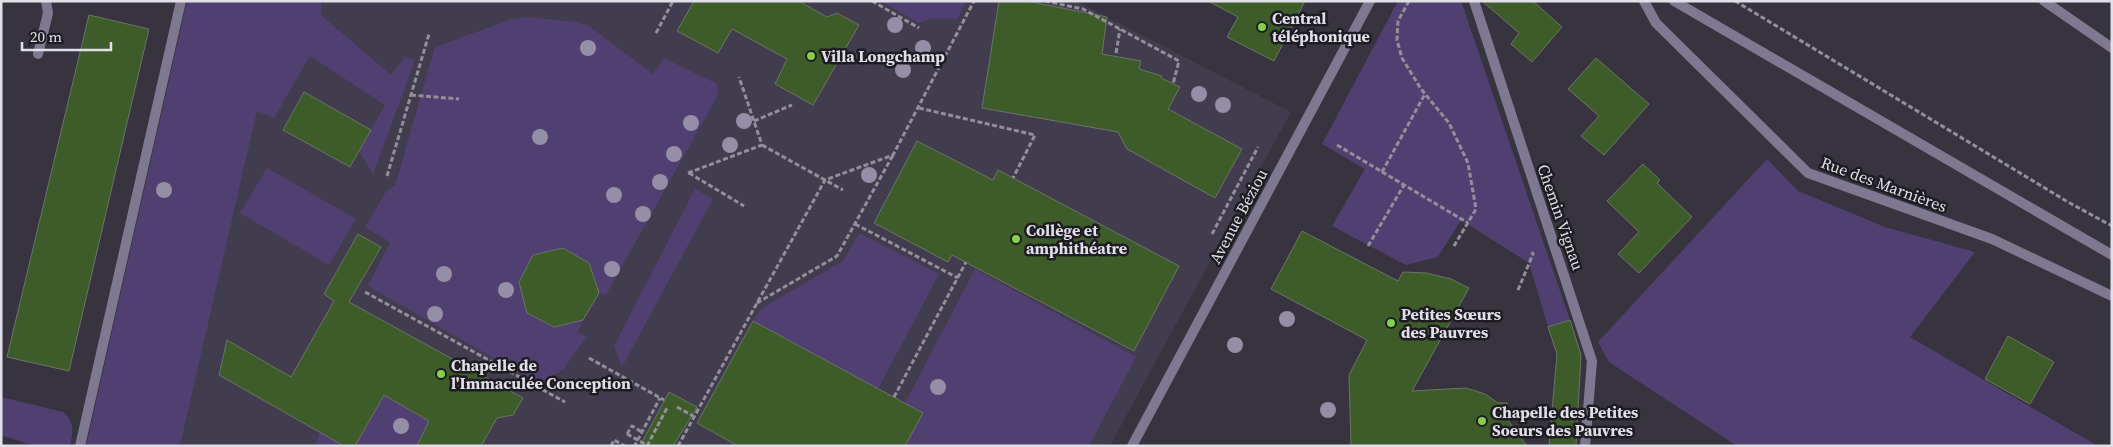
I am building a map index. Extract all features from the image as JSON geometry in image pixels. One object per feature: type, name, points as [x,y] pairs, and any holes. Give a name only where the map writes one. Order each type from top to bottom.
[{"type":"street","points":[[38,54],[48,13],[46,1]]},
{"type":"street","points":[[80,446],[181,1]]},
{"type":"street","name":"Avenue Béziou","points":[[1132,446],[1370,1]]},
{"type":"street","name":"Chemin Vignau","points":[[1474,1],[1592,361],[1585,446]]},
{"type":"street","name":"Rue des Marnières","points":[[1644,1],[1656,23],[1808,172],[1992,240],[2112,296]]},
{"type":"street","points":[[1674,1],[2112,255]]},
{"type":"street","points":[[2044,1],[2112,48]]},
{"type":"path","points":[[656,33],[673,1]]},
{"type":"path","points":[[872,1],[919,28]]},
{"type":"path","points":[[756,304],[837,256],[893,156],[974,1]]},
{"type":"path","points":[[1045,1],[1082,9],[1179,61],[1173,84]]},
{"type":"path","points":[[1409,1],[1398,21],[1397,40],[1402,58],[1425,94],[1449,124],[1468,163],[1476,209],[1454,246]]},
{"type":"path","points":[[1735,1],[2068,202],[2112,226]]},
{"type":"path","points":[[1116,53],[1120,29]]},
{"type":"path","points":[[387,176],[429,34]]},
{"type":"path","points":[[739,77],[762,145],[842,190]]},
{"type":"path","points":[[1382,172],[1425,94]]},
{"type":"path","points":[[411,95],[459,99]]},
{"type":"path","points":[[754,121],[792,105]]},
{"type":"path","points":[[918,108],[1035,134],[1012,178]]},
{"type":"path","points":[[744,206],[688,173],[762,145]]},
{"type":"path","points":[[1337,145],[1468,223]]},
{"type":"path","points":[[1212,234],[1258,147]]},
{"type":"path","points":[[678,446],[825,180],[893,156]]},
{"type":"path","points":[[1368,246],[1404,185]]},
{"type":"path","points":[[855,224],[958,278]]},
{"type":"path","points":[[1518,290],[1533,254],[1530,245]]},
{"type":"path","points":[[894,397],[966,262]]},
{"type":"path","points":[[366,292],[565,402]]},
{"type":"path","points":[[589,358],[664,400]]},
{"type":"path","points":[[637,446],[635,445],[660,398]]},
{"type":"path","points":[[677,406],[693,416]]},
{"type":"path","points":[[642,432],[632,426],[627,434],[647,445],[667,408]]},
{"type":"path","points":[[611,446],[614,440],[625,446]]},
{"type":"shaded area","points":[[187,1],[321,1],[321,15],[391,75],[405,57],[415,60],[373,174],[359,151],[385,105],[310,56],[274,118],[257,111],[180,446],[86,446]]},
{"type":"shaded area","points":[[282,1],[1076,1],[1291,112],[1110,446],[180,446]]},
{"type":"shaded area","points":[[881,1],[966,1],[957,19],[932,18],[919,23]]},
{"type":"shaded area","points":[[1398,1],[1461,1],[1570,320],[1548,327],[1529,263],[1461,220],[1438,257],[1406,265],[1332,226],[1365,169],[1322,144]]},
{"type":"shaded area","points":[[529,17],[575,22],[589,26],[653,74],[664,58],[717,84],[718,95],[606,295],[599,293],[589,263],[563,248],[533,255],[519,282],[527,313],[554,327],[583,320],[578,332],[586,337],[563,370],[539,384],[368,286],[390,242],[365,227],[387,190],[395,186],[435,47],[512,19]]},
{"type":"shaded area","points":[[1767,159],[1798,191],[1885,227],[1975,252],[1910,337],[2098,446],[1737,446],[1609,362],[1598,342]]},
{"type":"shaded area","points":[[267,168],[356,219],[329,265],[240,213]]},
{"type":"shaded area","points":[[695,189],[713,199],[622,367],[614,346]]},
{"type":"shaded area","points":[[859,233],[939,274],[878,389],[753,321],[762,308],[843,261]]},
{"type":"shaded area","points":[[975,269],[1136,357],[1089,446],[905,446],[923,413],[905,403]]},
{"type":"shaded area","points":[[338,369],[433,423],[417,446],[355,446]]},
{"type":"shaded area","points":[[1,397],[63,412],[71,423],[72,436],[70,446],[35,446],[1,435]]},
{"type":"shaded area","points":[[321,431],[347,446],[314,446]]},
{"type":"building","name":"Villa Longchamp","points":[[694,1],[799,1],[827,17],[837,13],[859,25],[813,105],[775,84],[787,59],[732,29],[718,53],[677,31]]},
{"type":"building","points":[[999,1],[1027,1],[1107,17],[1102,54],[1141,61],[1139,69],[1162,76],[1161,78],[1180,87],[1168,109],[1242,149],[1215,198],[1127,149],[1118,132],[982,108]]},
{"type":"building","name":"Central téléphonique","points":[[1208,1],[1305,1],[1274,61],[1227,37],[1238,17]]},
{"type":"building","points":[[1482,1],[1533,1],[1562,27],[1532,62],[1511,44],[1519,33]]},
{"type":"building","points":[[89,15],[149,29],[69,371],[7,357]]},
{"type":"building","points":[[1596,58],[1649,104],[1604,155],[1581,136],[1599,116],[1568,89]]},
{"type":"building","points":[[304,92],[371,130],[350,167],[283,130]]},
{"type":"building","name":"Collège et amphithéatre","points":[[917,141],[993,180],[998,170],[1179,266],[1134,351],[952,255],[948,262],[874,223]]},
{"type":"building","points":[[1643,164],[1660,180],[1657,183],[1692,217],[1639,273],[1618,254],[1639,232],[1607,201]]},
{"type":"building","name":"Petites Sœurs des Pauvres","points":[[1302,231],[1398,281],[1403,272],[1426,273],[1451,279],[1469,288],[1412,391],[1466,388],[1485,394],[1498,403],[1507,403],[1507,419],[1527,446],[1351,446],[1349,375],[1367,340],[1271,289]]},
{"type":"building","points":[[358,234],[381,247],[349,302],[523,398],[513,415],[497,418],[481,446],[417,446],[429,421],[384,395],[355,446],[344,446],[219,375],[227,340],[291,377],[334,301],[324,294]]},
{"type":"building","points":[[563,248],[589,263],[599,293],[583,320],[554,327],[527,313],[519,282],[533,255]]},
{"type":"building","points":[[1570,320],[1581,355],[1576,446],[1549,446],[1557,354],[1548,327]]},
{"type":"building","points":[[753,321],[923,413],[905,446],[738,446],[697,423]]},
{"type":"building","points":[[2008,336],[2054,362],[2030,404],[1985,379]]},
{"type":"building","points":[[669,392],[697,407],[673,446],[640,446]]},
{"type":"place","name":"Central téléphonique","points":[[1262,27]]},
{"type":"place","name":"Villa Longchamp","points":[[811,56]]},
{"type":"place","name":"Collège et amphithéatre","points":[[1016,239]]},
{"type":"place","name":"Petites Sœurs des Pauvres","points":[[1391,323]]},
{"type":"place","name":"Chapelle de l'Immaculée Conception","points":[[441,374]]},
{"type":"place","name":"Chapelle des Petites Soeurs des Pauvres","points":[[1482,421]]}]
